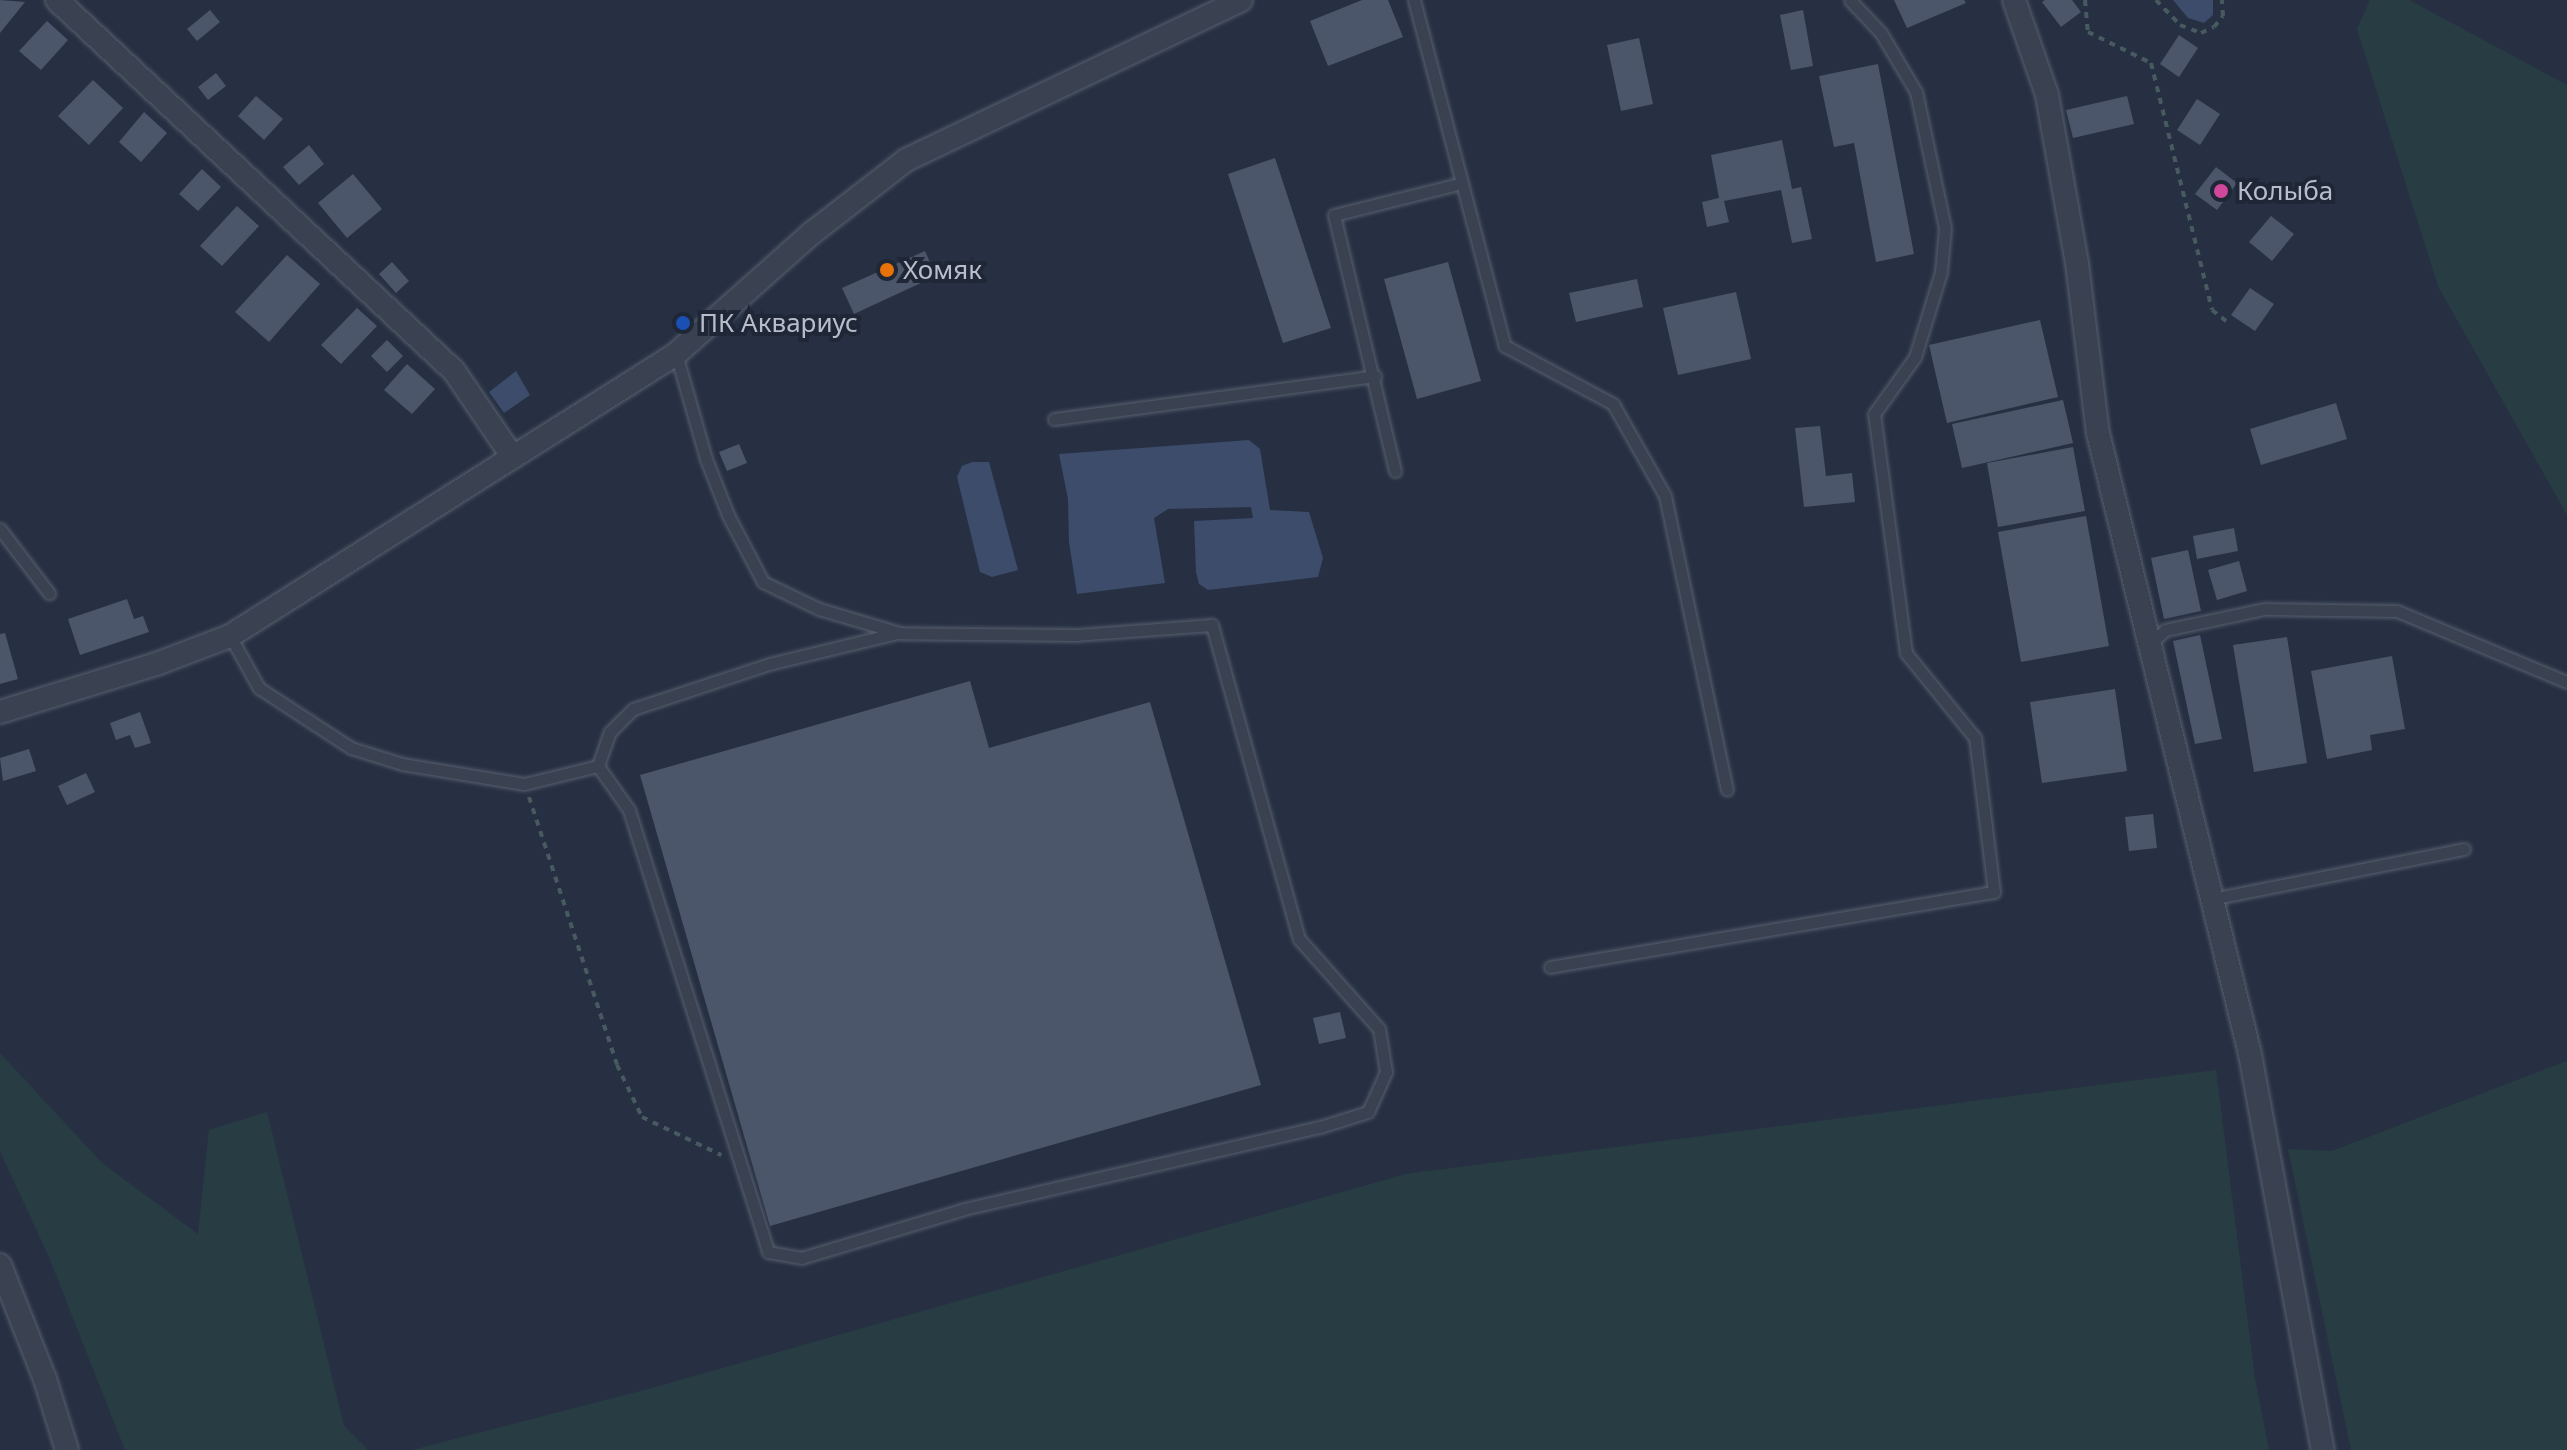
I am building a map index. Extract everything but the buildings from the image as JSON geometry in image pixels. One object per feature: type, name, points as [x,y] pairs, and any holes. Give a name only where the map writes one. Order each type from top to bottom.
[{"type":"street","points":[[57,0],[454,371],[512,456]]},
{"type":"street","points":[[0,712],[159,663],[230,636],[676,354],[812,233],[906,160],[1241,0]]},
{"type":"street","points":[[2014,0],[2047,95],[2077,263],[2098,433],[2250,1054],[2323,1450]]},
{"type":"street","points":[[0,1265],[45,1379],[67,1450]]},
{"type":"lane","points":[[1414,0],[1505,346],[1613,404],[1665,496],[1727,790]]},
{"type":"lane","points":[[1550,967],[1994,892],[1975,738],[1906,653],[1874,414],[1915,357],[1941,272],[1945,228],[1916,92],[1881,33],[1850,0]]},
{"type":"lane","points":[[1395,471],[1375,376],[1334,215],[1462,183]]},
{"type":"lane","points":[[676,354],[706,459],[728,515],[763,582],[819,609],[900,633]]},
{"type":"lane","points":[[1054,419],[1375,376]]},
{"type":"lane","points":[[0,529],[49,593]]},
{"type":"lane","points":[[2149,645],[2165,630],[2265,609],[2397,611],[2567,682]]},
{"type":"lane","points":[[1212,625],[1299,939],[1379,1029],[1386,1072],[1368,1112],[1320,1127],[964,1209],[801,1258],[768,1252],[629,810],[598,766],[610,732],[633,709],[769,664],[900,633],[1077,635],[1212,625]]},
{"type":"lane","points":[[230,636],[259,688],[351,748],[402,764],[524,784],[598,766]]},
{"type":"lane","points":[[2211,899],[2464,849]]},
{"type":"path","points":[[2085,0],[2088,32],[2151,63],[2212,310],[2226,321]]},
{"type":"path","points":[[2156,0],[2180,25],[2201,33],[2214,27],[2223,16],[2222,0]]},
{"type":"path","points":[[524,784],[617,1065],[642,1117],[740,1162]]},
{"type":"green space","points":[[2370,0],[2409,0],[2567,85],[2567,515],[2438,286],[2357,29]]},
{"type":"green space","points":[[0,1053],[102,1163],[198,1234],[209,1130],[267,1112],[344,1426],[368,1450],[125,1450],[49,1257],[0,1151]]},
{"type":"green space","points":[[2567,1061],[2567,1450],[2351,1450],[2288,1149],[2332,1151]]},
{"type":"green space","points":[[2216,1070],[2255,1379],[2269,1450],[412,1450],[652,1388],[1406,1174]]},
{"type":"water","points":[[2173,0],[2213,0],[2213,15],[2204,23],[2188,18]]},
{"type":"water","points":[[516,371],[530,395],[504,413],[489,392]]},
{"type":"water","points":[[1249,440],[1260,449],[1270,510],[1309,512],[1323,558],[1318,577],[1208,590],[1199,584],[1196,572],[1194,521],[1253,518],[1251,507],[1168,509],[1154,518],[1165,583],[1077,594],[1069,542],[1068,499],[1059,454]]},
{"type":"water","points":[[972,462],[989,462],[1018,570],[992,577],[980,572],[957,477],[962,466]]},
{"type":"place","name":"Колыба","points":[[2221,191]]},
{"type":"place","name":"Хомяк","points":[[887,270]]},
{"type":"place","name":"ПК Аквариус","points":[[683,323]]}]
